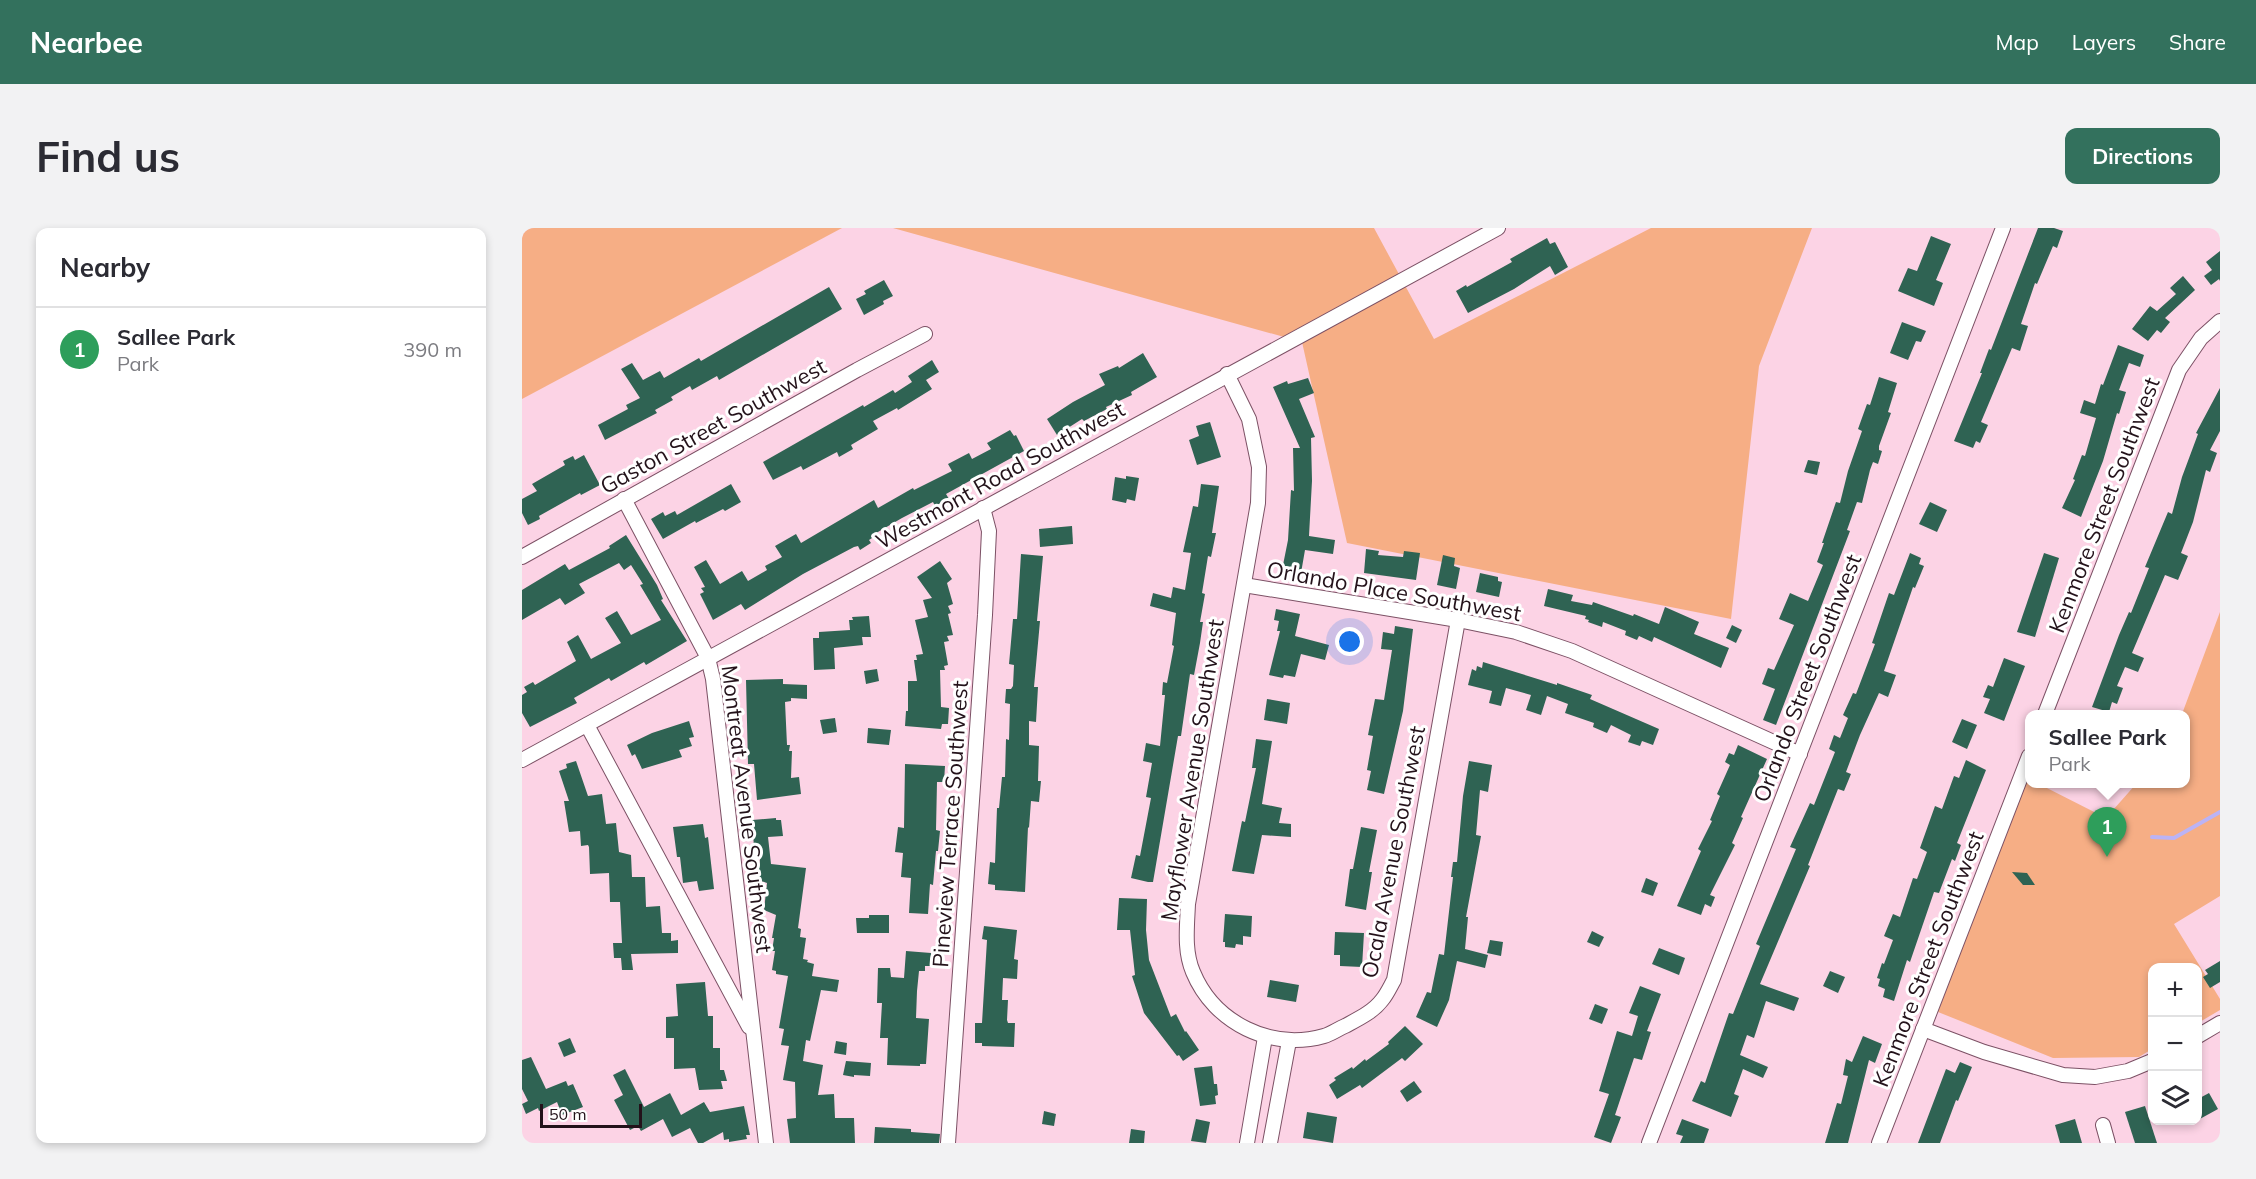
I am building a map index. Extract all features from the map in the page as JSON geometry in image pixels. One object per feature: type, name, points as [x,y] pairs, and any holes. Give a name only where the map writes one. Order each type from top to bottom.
[{"type":"street","name":"Westmont Road Southwest","points":[[522,760],[1498,228]]},
{"type":"street","name":"Orlando Street Southwest","points":[[1648,1143],[2003,228]]},
{"type":"street","name":"Kenmore Street Southwest","points":[[2047,710],[2179,370],[2201,338],[2220,321]]},
{"type":"street","name":"Gaston Street Southwest","points":[[522,556],[925,334]]},
{"type":"street","name":"Mayflower Avenue Southwest","points":[[1227,374],[1249,419],[1259,467],[1258,503],[1188,904],[1186,939],[1193,971],[1209,1000],[1233,1022],[1265,1037]]},
{"type":"street","name":"Montreat Avenue Southwest","points":[[624,499],[708,658],[713,679],[766,1143]]},
{"type":"street","name":"Pineview Terrace Southwest","points":[[948,1143],[985,615],[989,531],[983,508]]},
{"type":"street","name":"Orlando Place Southwest","points":[[1244,585],[1458,620],[1516,632],[1572,651],[1800,754]]},
{"type":"street","name":"Ocala Avenue Southwest","points":[[1265,1037],[1289,1041],[1325,1036],[1363,1016],[1381,1001],[1394,980],[1458,620]]},
{"type":"street","points":[[587,725],[754,1035]]},
{"type":"street","name":"Kenmore Street Southwest","points":[[1879,1143],[2025,766]]},
{"type":"street","points":[[2202,1034],[2220,1023]]},
{"type":"street","points":[[1923,1029],[1984,1052],[2064,1075],[2095,1077],[2128,1071],[2148,1063]]},
{"type":"street","points":[[1247,1143],[1265,1037]]},
{"type":"street","points":[[1270,1143],[1289,1041]]},
{"type":"street","points":[[2103,1125],[2108,1143]]},
{"type":"shaded area","points":[[522,228],[842,228],[522,399]]},
{"type":"shaded area","points":[[893,228],[1374,228],[1434,339],[1651,228],[1812,228],[1759,366],[1731,619],[1347,543],[1302,342]]},
{"type":"shaded area","points":[[2220,612],[2220,896],[2174,924],[2198,963],[2148,963],[2148,1051],[2139,1057],[2053,1058],[1938,1012],[2025,776],[2025,788],[2047,788],[2106,818],[2132,788],[2190,788],[2190,710],[2183,710]]},
{"type":"shaded area","points":[[2202,970],[2220,999],[2220,1010],[2202,1021]]},
{"type":"building","points":[[2038,228],[2054,228],[2063,231],[2057,248],[2053,246],[2037,284],[2035,283],[2021,324],[2028,326],[2020,351],[2012,348],[1981,422],[1988,425],[1980,443],[1976,441],[1973,448],[1954,441]]},
{"type":"building","points":[[1931,236],[1951,244],[1936,280],[1943,283],[1934,306],[1898,291],[1908,268],[1917,271]]},
{"type":"building","points":[[1547,238],[1550,244],[1555,242],[1568,267],[1555,275],[1550,266],[1514,289],[1468,313],[1456,291],[1512,262],[1510,259]]},
{"type":"building","points":[[2220,251],[2220,281],[2219,279],[2211,285],[2204,276],[2212,270],[2206,262]]},
{"type":"building","points":[[2183,276],[2195,290],[2165,318],[2170,322],[2161,333],[2157,330],[2148,341],[2132,329],[2150,306],[2157,311],[2176,294],[2170,288]]},
{"type":"building","points":[[884,280],[893,296],[864,315],[856,299],[866,294],[864,291]]},
{"type":"building","points":[[829,287],[842,309],[719,380],[717,376],[692,390],[690,386],[671,397],[673,400],[655,410],[657,413],[605,440],[598,425],[628,409],[626,405],[640,398],[621,369],[632,363],[643,380],[660,371],[664,378],[699,358],[701,361]]},
{"type":"building","points":[[1902,322],[1926,331],[1921,342],[1916,341],[1908,360],[1890,353]]},
{"type":"building","points":[[2118,345],[2144,355],[2140,367],[2129,363],[2119,390],[2126,392],[2081,517],[2062,508],[2075,480],[2073,479],[2082,455],[2085,456],[2096,418],[2080,413],[2084,400],[2095,404]]},
{"type":"building","points":[[1143,353],[1157,377],[1131,392],[1132,395],[1106,407],[1107,409],[1084,421],[1082,419],[1057,435],[1047,419],[1105,385],[1099,374],[1118,366],[1119,368]]},
{"type":"building","points":[[932,360],[939,372],[926,380],[932,389],[898,410],[897,408],[873,421],[878,429],[851,445],[853,449],[839,457],[837,452],[803,470],[801,466],[773,480],[763,462],[863,405],[864,407],[893,390],[895,393],[912,382],[908,376]]},
{"type":"building","points":[[1879,377],[1897,383],[1888,412],[1891,413],[1879,446],[1879,450],[1882,451],[1878,464],[1873,462],[1862,503],[1857,502],[1847,530],[1850,531],[1776,725],[1763,720],[1775,689],[1762,684],[1768,668],[1774,670],[1794,625],[1779,619],[1790,593],[1808,601],[1823,565],[1817,562],[1824,543],[1822,543],[1836,502],[1840,503],[1862,431],[1858,429],[1867,404],[1870,405]]},
{"type":"building","points":[[1308,378],[1314,393],[1299,399],[1315,437],[1311,438],[1312,481],[1309,536],[1335,540],[1333,554],[1305,550],[1301,573],[1282,570],[1288,540],[1291,490],[1294,491],[1293,448],[1300,448],[1273,387],[1287,381],[1288,384]]},
{"type":"building","points":[[2220,388],[2220,431],[2210,450],[2217,453],[2210,472],[2206,470],[2193,522],[2181,553],[2188,556],[2178,580],[2165,575],[2132,653],[2144,658],[2138,672],[2125,667],[2117,686],[2123,688],[2117,704],[2112,702],[2110,710],[2092,707],[2119,635],[2129,612],[2131,613],[2149,568],[2145,567],[2168,512],[2172,514],[2182,477],[2198,434],[2196,433]]},
{"type":"building","points":[[1210,422],[1221,457],[1197,465],[1189,440],[1199,436],[1196,426]]},
{"type":"building","points":[[1010,430],[1014,436],[1016,435],[1024,451],[946,494],[949,499],[935,506],[933,502],[902,518],[871,536],[869,540],[871,543],[860,550],[858,546],[854,547],[803,574],[745,610],[741,604],[713,620],[700,594],[704,592],[701,588],[705,587],[694,567],[706,560],[720,584],[742,571],[748,581],[767,570],[765,566],[782,557],[775,546],[796,534],[801,543],[874,500],[878,508],[913,488],[914,490],[952,471],[948,464],[969,453],[972,459],[991,449],[987,443]]},
{"type":"building","points":[[584,455],[600,485],[581,495],[580,493],[539,516],[540,519],[528,525],[522,513],[522,499],[537,491],[532,484],[565,465],[563,461],[573,456],[575,460]]},
{"type":"building","points":[[1808,460],[1820,462],[1817,475],[1804,472]]},
{"type":"building","points":[[1126,476],[1139,478],[1135,501],[1127,499],[1126,503],[1112,500],[1115,477],[1126,479]]},
{"type":"building","points":[[731,484],[741,502],[696,523],[695,521],[663,539],[651,519],[663,512],[665,516],[675,511],[677,515]]},
{"type":"building","points":[[1201,484],[1219,486],[1212,533],[1216,533],[1211,557],[1208,556],[1202,593],[1205,594],[1200,622],[1203,622],[1194,675],[1190,674],[1181,736],[1178,736],[1153,882],[1148,882],[1131,878],[1136,855],[1140,856],[1151,798],[1146,797],[1152,763],[1143,761],[1146,743],[1160,746],[1165,695],[1162,695],[1163,682],[1167,683],[1174,646],[1172,645],[1176,613],[1150,606],[1153,593],[1171,598],[1173,587],[1185,590],[1191,553],[1183,552],[1193,506],[1198,507]]},
{"type":"building","points":[[1930,502],[1947,510],[1937,532],[1919,524]]},
{"type":"building","points":[[1072,526],[1073,544],[1040,547],[1039,529]]},
{"type":"building","points":[[626,535],[657,585],[663,599],[661,600],[687,641],[646,665],[644,662],[611,681],[609,678],[574,698],[577,703],[530,727],[522,713],[522,695],[527,692],[524,687],[533,682],[535,685],[576,661],[567,642],[578,635],[591,659],[621,643],[605,618],[617,611],[631,635],[661,620],[631,565],[624,570],[619,563],[579,584],[585,593],[565,605],[560,598],[522,620],[522,590],[565,564],[569,570],[610,548],[609,546]]},
{"type":"building","points":[[1366,549],[1379,551],[1378,555],[1403,557],[1404,551],[1420,553],[1416,580],[1364,573]]},
{"type":"building","points":[[1910,553],[1921,558],[1919,564],[1924,566],[1915,588],[1913,587],[1884,671],[1896,675],[1888,697],[1879,693],[1860,735],[1846,772],[1851,774],[1844,791],[1838,789],[1808,865],[1810,866],[1760,984],[1799,998],[1794,1011],[1766,1001],[1754,1038],[1747,1035],[1740,1055],[1768,1067],[1763,1078],[1743,1069],[1734,1094],[1739,1096],[1731,1117],[1692,1101],[1701,1081],[1705,1083],[1729,1013],[1733,1014],[1760,946],[1756,944],[1796,849],[1790,847],[1810,803],[1814,805],[1835,752],[1829,749],[1834,735],[1840,738],[1848,718],[1843,715],[1853,693],[1856,694],[1875,644],[1872,643],[1889,593],[1894,595]]},
{"type":"building","points":[[2044,553],[2059,558],[2035,637],[2017,632]]},
{"type":"building","points":[[1021,554],[1043,556],[1034,687],[1038,687],[1036,722],[1029,721],[1029,745],[1039,746],[1038,781],[1041,781],[1039,802],[1031,801],[1025,892],[995,890],[995,885],[988,884],[990,862],[995,863],[997,808],[999,808],[1002,777],[1005,777],[1006,739],[1009,740],[1010,704],[1005,703],[1006,689],[1011,689],[1013,686],[1014,665],[1009,664],[1013,619],[1017,619]]},
{"type":"building","points":[[1443,555],[1455,558],[1454,566],[1460,568],[1456,589],[1437,585]]},
{"type":"building","points":[[940,561],[952,579],[947,583],[953,604],[948,606],[951,613],[948,614],[953,635],[947,636],[949,641],[944,642],[948,665],[944,666],[945,670],[940,670],[941,707],[949,708],[948,724],[942,724],[941,729],[905,726],[906,711],[908,711],[908,681],[917,681],[914,660],[917,660],[916,655],[923,654],[915,620],[928,617],[923,600],[932,598],[917,577]]},
{"type":"building","points":[[1480,573],[1498,577],[1498,581],[1502,582],[1499,597],[1476,592]]},
{"type":"building","points":[[1548,589],[1573,595],[1571,601],[1592,605],[1593,602],[1659,624],[1665,607],[1699,622],[1694,634],[1729,648],[1721,668],[1654,637],[1652,642],[1639,636],[1637,640],[1625,635],[1626,631],[1603,622],[1602,627],[1588,622],[1589,620],[1585,619],[1586,616],[1544,606]]},
{"type":"building","points":[[1276,609],[1300,614],[1295,636],[1329,645],[1325,660],[1301,654],[1295,677],[1284,675],[1283,678],[1269,675],[1280,631],[1277,631],[1279,621],[1274,620]]},
{"type":"building","points":[[869,616],[871,637],[862,637],[863,645],[834,648],[835,669],[814,670],[813,638],[819,638],[819,632],[850,630],[849,620],[853,620],[852,617]]},
{"type":"building","points":[[1732,625],[1742,630],[1736,643],[1726,638]]},
{"type":"building","points":[[1395,626],[1413,629],[1403,711],[1384,794],[1367,790],[1371,771],[1367,770],[1373,736],[1368,735],[1375,699],[1384,700],[1392,650],[1381,649],[1383,632],[1394,634]]},
{"type":"building","points":[[2004,658],[2025,666],[2004,721],[1984,713],[1990,699],[1983,697],[1988,685],[1993,687]]},
{"type":"building","points":[[1483,662],[1592,695],[1590,699],[1659,729],[1653,745],[1642,741],[1640,746],[1628,742],[1631,735],[1611,725],[1607,733],[1593,727],[1594,723],[1565,713],[1568,704],[1547,696],[1541,715],[1526,710],[1531,695],[1506,688],[1501,706],[1489,703],[1492,691],[1468,685],[1472,669],[1476,671],[1477,666],[1482,668]]},
{"type":"building","points":[[877,669],[879,681],[866,684],[864,671]]},
{"type":"building","points":[[783,679],[783,684],[807,685],[807,699],[791,698],[791,701],[785,702],[787,745],[790,745],[789,751],[792,751],[791,778],[799,777],[801,794],[757,800],[754,764],[748,764],[746,680]]},
{"type":"building","points":[[1267,699],[1290,703],[1287,724],[1264,720]]},
{"type":"building","points":[[835,718],[837,732],[823,734],[820,720]]},
{"type":"building","points":[[1962,719],[1977,725],[1967,749],[1952,742]]},
{"type":"building","points":[[689,721],[694,737],[689,738],[692,746],[679,750],[682,757],[642,769],[635,754],[632,756],[627,745],[652,733]]},
{"type":"building","points":[[868,728],[891,730],[889,745],[867,743]]},
{"type":"building","points":[[1256,739],[1272,741],[1262,804],[1282,808],[1279,823],[1291,824],[1291,837],[1262,835],[1254,874],[1232,871],[1256,768],[1252,768]]},
{"type":"building","points":[[1738,745],[1767,759],[1741,817],[1743,818],[1732,843],[1735,845],[1710,895],[1715,897],[1711,907],[1705,904],[1701,915],[1677,906],[1701,851],[1698,849],[1712,821],[1710,820],[1720,796],[1717,794],[1730,765],[1725,762],[1729,753],[1734,755]]},
{"type":"building","points":[[1966,760],[1986,770],[1957,843],[1961,845],[1955,861],[1952,859],[1939,893],[1934,892],[1910,962],[1907,960],[1894,1001],[1883,997],[1885,989],[1878,986],[1880,979],[1877,978],[1893,940],[1884,936],[1893,914],[1900,917],[1913,878],[1917,879],[1927,852],[1920,848],[1935,806],[1942,809],[1954,776],[1959,778]]},
{"type":"building","points":[[576,761],[588,796],[602,794],[606,824],[616,823],[619,852],[631,855],[632,877],[645,877],[646,907],[660,906],[662,933],[671,933],[671,941],[678,940],[678,953],[631,954],[633,970],[622,970],[621,958],[614,958],[613,943],[622,943],[620,902],[610,902],[609,873],[590,874],[589,847],[588,845],[581,846],[580,831],[569,832],[564,801],[569,801],[559,771],[567,768],[566,764]]},
{"type":"building","points":[[1469,761],[1492,765],[1488,792],[1480,790],[1476,835],[1481,836],[1466,917],[1468,917],[1465,949],[1488,955],[1485,968],[1457,961],[1449,1000],[1437,1027],[1416,1017],[1427,992],[1431,993],[1439,954],[1444,955],[1453,877],[1451,877],[1453,862],[1457,862],[1463,796]]},
{"type":"building","points":[[905,764],[945,766],[944,782],[937,782],[936,830],[940,831],[933,885],[930,884],[928,914],[909,913],[911,878],[901,877],[903,853],[895,852],[898,827],[904,828]]},
{"type":"building","points":[[776,818],[776,820],[781,820],[783,836],[768,837],[771,864],[806,868],[798,928],[801,929],[800,937],[806,938],[803,959],[814,964],[812,976],[839,980],[837,992],[821,990],[810,1041],[806,1040],[803,1061],[823,1065],[818,1095],[834,1094],[835,1118],[854,1118],[855,1143],[790,1143],[787,1119],[796,1118],[795,1082],[783,1080],[789,1046],[781,1045],[784,1029],[779,1028],[788,976],[776,974],[776,971],[772,970],[775,951],[772,951],[774,938],[772,938],[776,915],[764,910],[767,883],[758,880],[761,848],[754,847],[752,820]]},
{"type":"building","points":[[703,824],[705,838],[708,837],[714,889],[699,891],[697,881],[683,883],[673,827]]},
{"type":"building","points":[[1361,827],[1377,830],[1369,872],[1372,872],[1366,910],[1345,906],[1350,869],[1353,869]]},
{"type":"building","points":[[2012,872],[2027,873],[2035,885],[2023,885]]},
{"type":"building","points":[[1646,878],[1658,883],[1653,896],[1641,892]]},
{"type":"building","points":[[1119,898],[1147,899],[1146,930],[1149,960],[1171,1017],[1176,1014],[1185,1032],[1199,1050],[1183,1061],[1144,1013],[1132,976],[1135,975],[1130,930],[1117,930]]},
{"type":"building","points":[[1225,914],[1252,916],[1251,937],[1243,936],[1243,945],[1236,944],[1235,948],[1225,947],[1225,942],[1223,942]]},
{"type":"building","points":[[869,915],[889,915],[889,933],[857,933],[856,918],[869,918]]},
{"type":"building","points":[[984,926],[1017,930],[1014,959],[1018,960],[1017,979],[1003,978],[1002,1000],[1008,1000],[1008,1023],[1015,1023],[1014,1047],[982,1046],[982,1043],[975,1043],[975,1023],[982,1023],[987,940],[982,939]]},
{"type":"building","points":[[1592,931],[1604,937],[1599,947],[1587,942]]},
{"type":"building","points":[[1335,932],[1364,933],[1362,967],[1340,966],[1340,955],[1334,955]]},
{"type":"building","points":[[1490,940],[1503,942],[1501,956],[1487,953]]},
{"type":"building","points":[[1659,948],[1685,958],[1679,975],[1652,964]]},
{"type":"building","points":[[906,951],[931,953],[930,966],[925,966],[925,971],[919,971],[917,991],[916,1018],[929,1019],[926,1064],[920,1064],[920,1066],[887,1065],[888,1038],[880,1038],[882,1003],[877,1003],[878,968],[890,968],[891,977],[904,978]]},
{"type":"building","points":[[2220,961],[2220,982],[2210,988],[2203,977],[2208,974],[2205,970]]},
{"type":"building","points":[[1830,971],[1845,977],[1838,993],[1823,986]]},
{"type":"building","points":[[1270,980],[1299,985],[1296,1002],[1267,997]]},
{"type":"building","points":[[705,982],[708,1016],[713,1016],[713,1048],[720,1048],[720,1070],[724,1070],[727,1081],[721,1081],[723,1089],[699,1090],[695,1068],[674,1069],[674,1038],[666,1038],[666,1017],[678,1016],[676,984]]},
{"type":"building","points":[[1640,986],[1661,994],[1647,1031],[1651,1032],[1642,1060],[1634,1058],[1615,1115],[1621,1117],[1611,1143],[1594,1137],[1609,1094],[1599,1091],[1617,1031],[1632,1036],[1638,1016],[1629,1013]]},
{"type":"building","points":[[1595,1004],[1608,1009],[1602,1024],[1589,1019]]},
{"type":"building","points":[[1405,1026],[1423,1044],[1405,1061],[1402,1058],[1362,1088],[1360,1085],[1337,1099],[1329,1085],[1336,1080],[1334,1078],[1352,1067],[1353,1069],[1365,1059],[1366,1061],[1389,1044],[1388,1042]]},
{"type":"building","points":[[1863,1036],[1882,1044],[1875,1063],[1869,1060],[1848,1143],[1825,1143],[1837,1103],[1841,1104],[1848,1076],[1843,1075],[1846,1059],[1852,1062]]},
{"type":"building","points":[[570,1038],[576,1052],[564,1057],[558,1043]]},
{"type":"building","points":[[836,1041],[847,1043],[846,1055],[834,1053]]},
{"type":"building","points":[[531,1057],[546,1089],[566,1081],[568,1086],[573,1084],[583,1107],[562,1115],[557,1102],[539,1111],[538,1108],[526,1114],[522,1104],[528,1101],[522,1089],[522,1060]]},
{"type":"building","points":[[846,1061],[871,1063],[870,1076],[843,1075]]},
{"type":"building","points":[[1960,1062],[1972,1067],[1958,1101],[1956,1100],[1940,1143],[1918,1143],[1946,1069],[1955,1073]]},
{"type":"building","points":[[1212,1066],[1214,1084],[1217,1084],[1216,1104],[1200,1106],[1194,1068]]},
{"type":"building","points":[[625,1069],[644,1107],[670,1093],[681,1115],[704,1102],[710,1112],[744,1106],[750,1135],[746,1135],[747,1139],[729,1142],[729,1139],[724,1140],[723,1132],[703,1143],[698,1143],[690,1128],[672,1137],[663,1119],[641,1131],[638,1126],[630,1130],[614,1100],[623,1095],[613,1075]]},
{"type":"building","points":[[1414,1081],[1422,1092],[1407,1102],[1400,1091]]},
{"type":"building","points":[[2209,1093],[2218,1109],[2202,1118],[2202,1097]]},
{"type":"building","points":[[2145,1106],[2148,1125],[2151,1125],[2157,1143],[2135,1143],[2125,1112]]},
{"type":"building","points":[[1044,1111],[1056,1114],[1054,1126],[1042,1124]]},
{"type":"building","points":[[1307,1112],[1337,1117],[1333,1143],[1303,1138]]},
{"type":"building","points":[[1196,1119],[1210,1122],[1206,1143],[1191,1141]]},
{"type":"building","points":[[1682,1119],[1709,1129],[1704,1143],[1680,1143],[1683,1136],[1676,1134]]},
{"type":"building","points":[[2075,1119],[2082,1143],[2060,1143],[2055,1125]]},
{"type":"building","points":[[875,1127],[911,1129],[911,1132],[940,1134],[939,1143],[874,1143]]},
{"type":"building","points":[[1131,1129],[1145,1131],[1144,1143],[1129,1143]]},
{"type":"waterway","points":[[2152,837],[2174,838],[2220,812]]},
{"type":"place","name":"Sallee Park","points":[[2107,857]]}]
